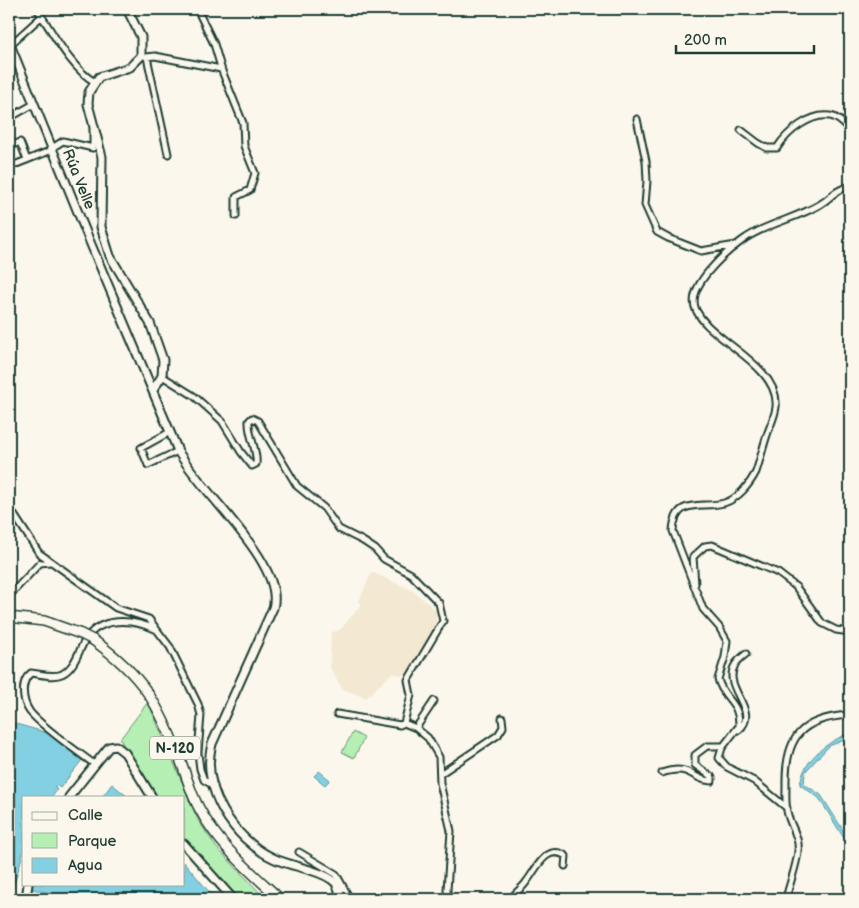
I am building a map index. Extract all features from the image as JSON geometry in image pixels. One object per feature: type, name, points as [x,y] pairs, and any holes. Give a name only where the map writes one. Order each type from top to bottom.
[{"type":"highway","name":"N-120","points":[[9,617],[44,621],[81,634],[93,640],[128,667],[149,692],[168,729],[198,807],[219,840],[280,899]]},
{"type":"highway","points":[[244,866],[275,899]]},
{"type":"street","points":[[37,9],[74,63],[86,77],[94,82]]},
{"type":"street","points":[[127,9],[141,37],[168,154]]},
{"type":"street","points":[[197,9],[214,44],[221,69],[243,123],[244,146],[254,173],[250,190],[236,197],[236,216]]},
{"type":"street","points":[[9,44],[42,16]]},
{"type":"street","name":"Rúa Velle","points":[[9,44],[178,452],[190,471],[262,561],[272,579],[276,595],[271,614],[213,741],[210,765],[214,786],[230,821],[259,849],[271,858],[338,882]]},
{"type":"street","points":[[153,390],[162,376],[163,360],[150,323],[110,256],[101,227],[102,157],[88,104],[89,92],[99,77],[135,64],[144,56],[155,56],[221,69]]},
{"type":"street","points":[[9,118],[34,104]]},
{"type":"street","points":[[740,130],[767,148],[777,148],[785,136],[820,116],[832,116],[850,130]]},
{"type":"street","points":[[637,119],[646,161],[645,205],[657,232],[701,251],[737,245]]},
{"type":"street","points":[[9,167],[52,149],[63,141],[93,148],[93,126]]},
{"type":"street","points":[[9,147],[20,142],[27,160]]},
{"type":"street","points":[[734,734],[739,726],[738,710],[724,693],[718,679],[725,657],[727,641],[719,627],[707,616],[696,591],[673,531],[674,519],[680,510],[690,506],[724,502],[737,496],[755,472],[776,406],[773,391],[764,375],[706,324],[695,309],[694,295],[701,279],[743,239],[820,205],[836,190],[850,186]]},
{"type":"street","points":[[162,376],[194,396],[222,421],[252,466],[256,464],[256,459],[249,434],[249,421],[252,418],[258,421],[298,486],[324,508],[338,529],[375,549],[384,559],[411,574],[439,603],[443,621],[408,680],[411,695],[404,723]]},
{"type":"street","points":[[170,432],[141,448],[148,465],[178,452]]},
{"type":"street","points":[[9,506],[39,553],[116,608],[149,619],[170,647],[198,704],[201,715],[198,752],[200,770],[204,780],[214,786]]},
{"type":"street","points":[[696,591],[693,557],[705,546],[712,545],[778,573],[796,587],[822,623],[836,630],[850,632]]},
{"type":"street","points":[[9,596],[40,563],[50,562]]},
{"type":"street","points":[[94,764],[32,714],[24,698],[24,681],[31,673],[50,676],[61,674],[75,661],[88,637],[108,624],[124,620],[140,622],[157,630]]},
{"type":"street","points":[[746,654],[734,665],[731,678],[746,716],[744,724],[723,746],[720,753],[721,762],[754,781],[787,808]]},
{"type":"street","points":[[416,728],[434,701]]},
{"type":"street","points":[[337,714],[400,725],[404,723],[416,728],[428,738],[439,757],[440,774],[451,831],[448,899]]},
{"type":"street","points":[[786,899],[799,850],[787,808],[786,762],[795,738],[800,732],[813,723],[830,716],[850,715]]},
{"type":"street","points":[[440,774],[498,735],[503,728],[502,718]]},
{"type":"street","points":[[662,773],[688,770],[701,778],[712,781],[712,777],[695,765],[695,755],[707,746],[723,746]]},
{"type":"street","points":[[70,796],[109,747],[120,748],[151,796]]},
{"type":"street","points":[[185,845],[233,899]]},
{"type":"street","points":[[299,852],[336,874],[340,899]]},
{"type":"street","points":[[511,899],[528,881],[541,860],[549,854],[562,854],[566,856],[565,866]]},
{"type":"street","points":[[338,882],[350,899]]},
{"type":"street","points":[[26,899],[28,887]]},
{"type":"shaded area","points":[[372,572],[413,591],[436,610],[437,620],[427,644],[415,664],[402,676],[392,673],[366,698],[342,689],[330,667],[331,633],[341,629],[361,605],[359,601]]},
{"type":"green space","points":[[148,702],[198,820],[216,847],[266,899],[236,899],[185,845],[185,796],[153,796],[120,739]]},
{"type":"green space","points":[[353,732],[364,738],[354,758],[342,752]]},
{"type":"water","points":[[9,722],[48,733],[82,760],[60,788],[56,785],[55,788],[57,790],[53,796],[22,796],[22,857],[13,888],[9,887]]},
{"type":"water","points":[[845,735],[850,735],[850,738],[829,746],[805,772],[804,784],[821,795],[850,841],[850,848],[819,798],[800,785],[805,768],[816,754],[822,748]]},
{"type":"water","points":[[319,771],[330,780],[325,785],[314,776]]},
{"type":"water","points":[[112,784],[127,796],[103,796]]},
{"type":"water","points":[[185,863],[215,899],[72,899],[29,888],[30,886],[185,886]]}]
